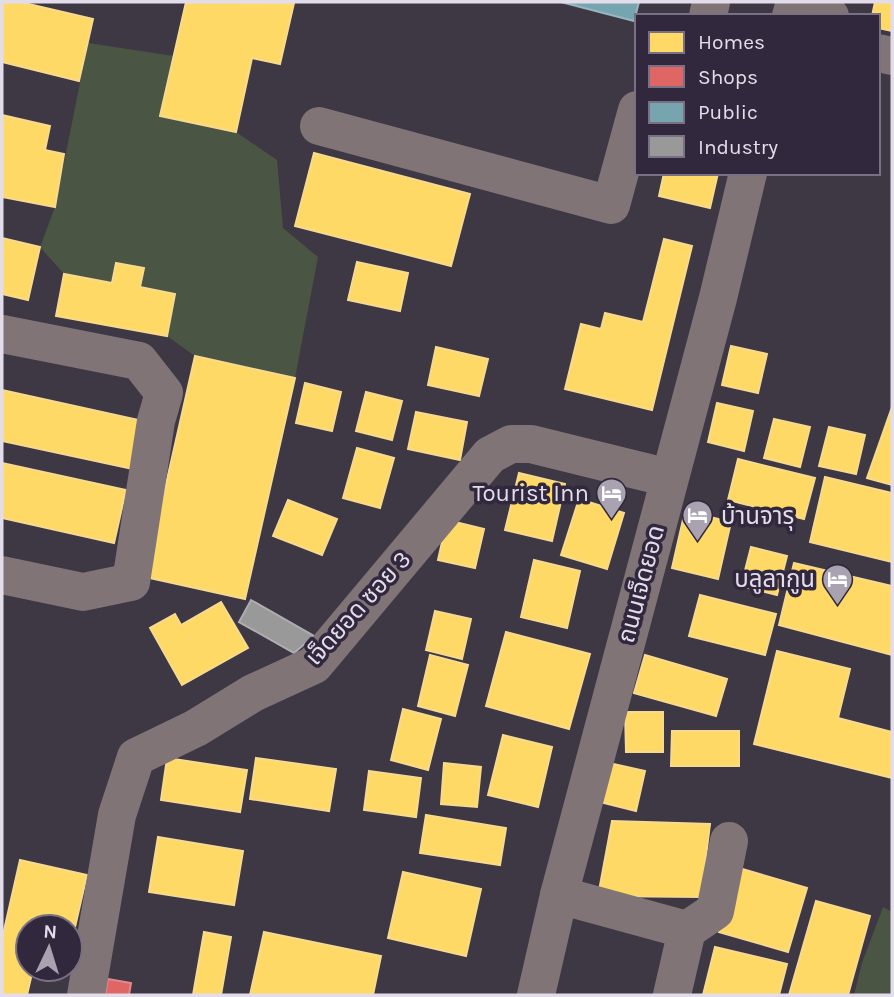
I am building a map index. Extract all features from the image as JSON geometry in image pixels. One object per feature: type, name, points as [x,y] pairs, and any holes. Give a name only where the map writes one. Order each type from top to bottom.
[{"type":"street","points":[[319,126],[611,205],[635,117]]},
{"type":"street","name":"ถนนเจ็ดยอด","points":[[536,995],[559,895],[718,298],[748,175]]},
{"type":"street","points":[[2,334],[139,361],[164,393],[156,421],[131,582],[83,592],[2,575]]},
{"type":"street","name":"เจ็ดยอด ซอย 3","points":[[86,995],[117,815],[136,757],[196,728],[253,693],[314,665],[490,456],[511,444],[531,444],[669,478]]},
{"type":"street","points":[[672,995],[687,930],[715,911],[729,841]]},
{"type":"street","points":[[559,895],[687,930]]},
{"type":"green space","points":[[88,43],[174,56],[161,116],[236,132],[277,160],[283,228],[318,257],[295,378],[195,356],[167,336],[175,294],[140,287],[144,268],[116,263],[112,283],[64,274],[40,247],[55,207]]},
{"type":"green space","points":[[883,907],[892,912],[892,995],[854,995],[862,963]]},
{"type":"building: Homes","points":[[2,2],[20,2],[93,19],[79,81],[2,62]]},
{"type":"building: Homes","points":[[186,2],[294,3],[280,64],[252,58],[236,132],[160,116]]},
{"type":"building: Homes","points":[[875,2],[892,2],[892,31],[880,28],[880,14],[872,14]]},
{"type":"building: Homes","points":[[2,115],[50,126],[45,150],[64,154],[55,207],[2,197]]},
{"type":"building: Homes","points":[[314,153],[470,194],[451,266],[295,226]]},
{"type":"building: Homes","points":[[664,175],[718,175],[710,208],[659,196]]},
{"type":"building: Homes","points":[[2,238],[40,247],[28,300],[2,294]]},
{"type":"building: Homes","points":[[664,239],[692,246],[652,410],[565,389],[581,324],[601,329],[605,313],[643,322]]},
{"type":"building: Homes","points":[[357,262],[408,273],[400,311],[348,300]]},
{"type":"building: Homes","points":[[116,263],[144,268],[140,287],[175,294],[167,336],[56,316],[64,274],[112,283]]},
{"type":"building: Homes","points":[[731,346],[767,354],[758,393],[722,385]]},
{"type":"building: Homes","points":[[436,347],[488,359],[479,396],[428,385]]},
{"type":"building: Homes","points":[[195,356],[295,378],[245,599],[145,577]]},
{"type":"building: Homes","points":[[305,383],[341,392],[332,431],[296,423]]},
{"type":"building: Homes","points":[[2,390],[143,421],[133,469],[2,441]]},
{"type":"building: Homes","points":[[366,392],[402,401],[392,440],[356,431]]},
{"type":"building: Homes","points":[[717,403],[753,411],[744,451],[708,442]]},
{"type":"building: Homes","points":[[892,407],[892,485],[867,478]]},
{"type":"building: Homes","points":[[416,412],[467,422],[460,460],[408,449]]},
{"type":"building: Homes","points":[[774,419],[810,427],[800,467],[764,458]]},
{"type":"building: Homes","points":[[829,427],[865,435],[856,474],[819,466]]},
{"type":"building: Homes","points":[[357,448],[394,458],[380,508],[343,498]]},
{"type":"building: Homes","points":[[738,459],[815,478],[804,519],[728,500]]},
{"type":"building: Homes","points":[[2,463],[126,490],[114,543],[2,518]]},
{"type":"building: Homes","points":[[519,473],[565,484],[552,541],[505,530]]},
{"type":"building: Homes","points":[[825,477],[892,493],[892,562],[810,542]]},
{"type":"building: Homes","points":[[579,499],[624,513],[607,569],[561,555]]},
{"type":"building: Homes","points":[[288,500],[337,519],[322,555],[273,536]]},
{"type":"building: Homes","points":[[685,511],[731,522],[718,579],[672,568]]},
{"type":"building: Homes","points":[[447,520],[484,529],[475,568],[438,560]]},
{"type":"building: Homes","points":[[751,547],[787,556],[777,595],[741,586]]},
{"type":"building: Homes","points":[[534,560],[580,571],[567,628],[521,617]]},
{"type":"building: Homes","name":"บลูลากูน","points":[[794,563],[892,586],[892,655],[779,625]]},
{"type":"building: Homes","points":[[700,595],[776,614],[765,655],[689,636]]},
{"type":"building: Homes","points":[[221,602],[248,648],[182,685],[150,628],[175,614],[181,625]]},
{"type":"building: Homes","points":[[435,611],[471,619],[462,659],[426,650]]},
{"type":"building: Homes","points":[[506,632],[590,654],[569,729],[486,706]]},
{"type":"building: Homes","points":[[777,651],[850,669],[838,718],[892,732],[892,778],[754,744]]},
{"type":"building: Homes","points":[[430,655],[468,665],[455,716],[418,706]]},
{"type":"building: Homes","points":[[645,655],[727,679],[716,716],[634,693]]},
{"type":"building: Homes","points":[[403,709],[441,719],[428,770],[391,760]]},
{"type":"building: Homes","points":[[625,712],[663,712],[663,752],[626,752]]},
{"type":"building: Homes","points":[[672,731],[739,731],[739,766],[671,766]]},
{"type":"building: Homes","points":[[503,735],[552,747],[538,807],[488,795]]},
{"type":"building: Homes","points":[[167,758],[247,770],[240,812],[161,800]]},
{"type":"building: Homes","points":[[256,758],[336,769],[329,811],[250,799]]},
{"type":"building: Homes","points":[[444,763],[481,767],[477,807],[441,804]]},
{"type":"building: Homes","points":[[609,763],[645,771],[636,811],[600,802]]},
{"type":"building: Homes","points":[[369,771],[421,778],[416,817],[364,810]]},
{"type":"building: Homes","points":[[426,815],[506,828],[500,865],[420,853]]},
{"type":"building: Homes","points":[[612,821],[710,824],[701,897],[598,896]]},
{"type":"building: Homes","points":[[158,837],[243,851],[234,905],[149,892]]},
{"type":"building: Homes","points":[[20,860],[87,875],[78,913],[14,913],[14,983],[30,983],[27,995],[2,995],[2,939]]},
{"type":"building: Homes","points":[[739,868],[807,888],[788,952],[719,932]]},
{"type":"building: Homes","points":[[403,872],[481,889],[466,956],[388,938]]},
{"type":"building: Homes","points":[[816,901],[870,916],[848,995],[789,995]]},
{"type":"building: Homes","points":[[204,932],[231,937],[221,995],[193,995]]},
{"type":"building: Homes","points":[[264,932],[381,956],[373,995],[250,995]]},
{"type":"building: Homes","points":[[715,947],[787,964],[779,995],[703,995]]},
{"type":"building: Shops","points":[[108,979],[131,983],[129,995],[105,995]]},
{"type":"building: Public","points":[[561,2],[639,2],[634,21]]},
{"type":"building: Industry","points":[[251,600],[314,636],[294,653],[239,622]]},
{"type":"place","name":"Tourist Inn","points":[[612,520]]},
{"type":"place","name":"บ้านจารุ","points":[[698,543]]},
{"type":"place","name":"บลูลากูน","points":[[838,606]]}]
